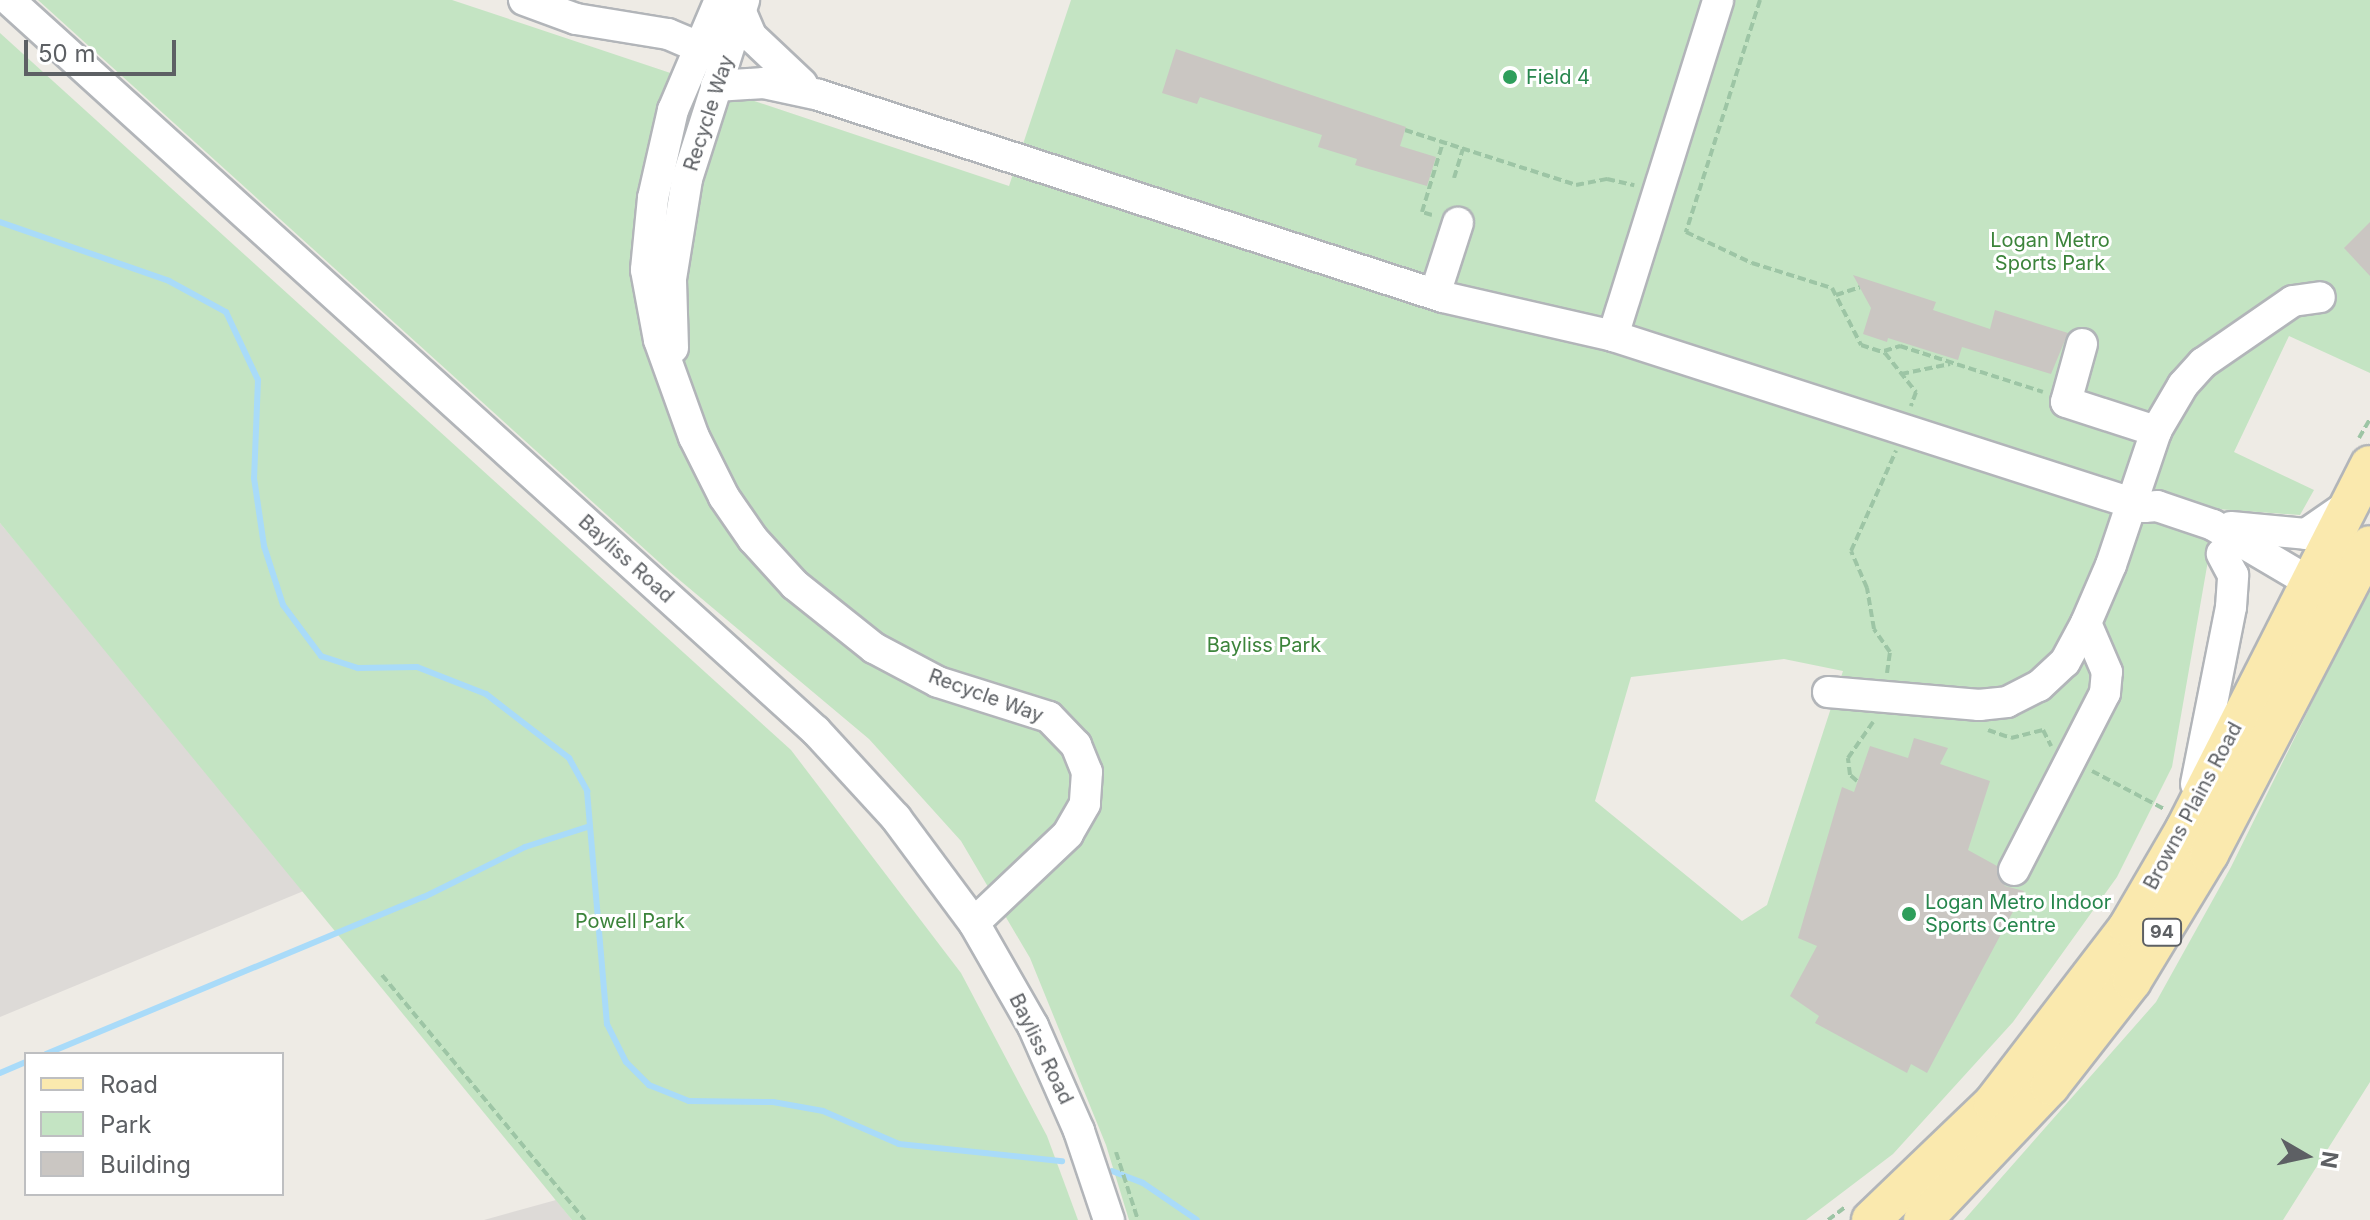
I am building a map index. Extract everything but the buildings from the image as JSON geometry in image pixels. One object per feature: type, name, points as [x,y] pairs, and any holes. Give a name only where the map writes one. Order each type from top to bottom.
[{"type":"main road","name":"Browns Plains Road","points":[[1861,1211],[1993,1103],[2067,1012],[2128,927],[2169,814],[2305,586],[2348,505],[2362,456]]},
{"type":"main road","name":"Browns Plains Road","points":[[1923,1220],[2050,1086],[2132,981],[2209,854],[2370,545]]},
{"type":"street","name":"Bayliss Road","points":[[9,0],[816,731],[896,818],[974,923],[1033,1026],[1079,1131],[1109,1220]]},
{"type":"street","points":[[524,0],[604,12],[698,47]]},
{"type":"street","points":[[698,47],[708,0]]},
{"type":"street","points":[[1613,336],[1718,0]]},
{"type":"street","name":"Recycle Way","points":[[673,370],[671,279],[687,179],[727,57],[735,4]]},
{"type":"street","points":[[698,47],[735,4],[751,36],[811,90]]},
{"type":"street","name":"Recycle Way","points":[[698,47],[662,152],[646,260],[651,309],[694,437],[724,497],[753,539],[795,585],[874,648],[938,682],[1049,717],[1076,745],[1087,772],[1085,804],[1068,834],[974,923]]},
{"type":"street","points":[[646,260],[702,76],[727,57],[811,90],[1435,294],[1613,336],[2137,505],[2157,506],[2213,525],[2306,534],[2348,505]]},
{"type":"street","points":[[716,86],[764,83],[811,90]]},
{"type":"street","points":[[1435,294],[1445,219]]},
{"type":"street","points":[[1828,692],[1979,705],[2007,702],[2039,686],[2065,662],[2086,623],[2137,505],[2156,431],[2183,385],[2203,363],[2293,301],[2320,297]]},
{"type":"street","points":[[2082,344],[2066,399],[2156,431]]},
{"type":"street","points":[[2137,505],[2154,518],[2222,554],[2339,602]]},
{"type":"street","points":[[2213,525],[2305,586]]},
{"type":"street","points":[[2169,814],[2215,705],[2231,607],[2233,575],[2222,554]]},
{"type":"street","points":[[2014,870],[2106,683],[2107,672],[2086,623]]},
{"type":"path","points":[[1760,0],[1686,232],[1752,263],[1832,288],[1861,345],[1882,352],[1916,392],[1907,418]]},
{"type":"path","points":[[1405,130],[1576,185],[1607,179],[1644,188]]},
{"type":"path","points":[[1443,142],[1422,212],[1445,219]]},
{"type":"path","points":[[1454,178],[1463,149]]},
{"type":"path","points":[[1836,295],[1860,287]]},
{"type":"path","points":[[1882,352],[1900,346],[2066,399]]},
{"type":"path","points":[[1901,374],[1953,364]]},
{"type":"path","points":[[2362,456],[2370,419]]},
{"type":"path","points":[[1883,683],[1890,652],[1874,629],[1867,588],[1851,551],[1900,441]]},
{"type":"path","points":[[1857,781],[1848,767],[1856,741],[1874,720],[1886,721]]},
{"type":"path","points":[[1976,726],[2011,738],[2043,730],[2051,747],[2169,814]]},
{"type":"path","points":[[382,975],[585,1220]]},
{"type":"path","points":[[1116,1152],[1138,1220]]},
{"type":"path","points":[[1828,1220],[1861,1211]]},
{"type":"shaded area","points":[[0,523],[306,890],[0,1017]]},
{"type":"shaded area","points":[[556,1200],[572,1220],[484,1220]]},
{"type":"green space","name":"Bayliss Park","points":[[38,0],[452,0],[1009,186],[1071,0],[2370,0],[2370,373],[2289,336],[2234,452],[2314,490],[2300,515],[2217,509],[2172,767],[2117,877],[2013,1022],[1893,1154],[1806,1220],[1129,1220],[1106,1145],[1030,958],[961,841],[869,739],[670,572]],"holes":[[[1784,659],[1843,671],[1767,905],[1742,921],[1595,801],[1631,677]]]},
{"type":"green space","name":"Powell Park","points":[[0,33],[791,750],[961,973],[1047,1136],[1078,1220],[572,1220],[0,523]]},
{"type":"green space","points":[[2370,585],[2370,1082],[2283,1220],[1964,1220],[2156,1002],[2231,867]]},
{"type":"waterway","points":[[0,222],[169,281],[226,312],[258,380],[254,478],[264,546],[283,605],[321,656],[358,668],[417,667],[486,694],[569,758],[587,791],[607,1024],[626,1062],[649,1085],[689,1101],[773,1102],[823,1111],[899,1144],[1062,1161]]},
{"type":"waterway","points":[[51,1052],[424,897],[525,847],[587,827]]},
{"type":"waterway","points":[[0,1073],[24,1063]]},
{"type":"waterway","points":[[1112,1171],[1143,1183],[1197,1220]]},
{"type":"place","name":"Field 4","points":[[1510,77]]},
{"type":"place","name":"Logan Metro Indoor Sports Centre","points":[[1909,914]]},
{"type":"park label","name":"Logan Metro Sports Park","points":[[2050,252]]}]
